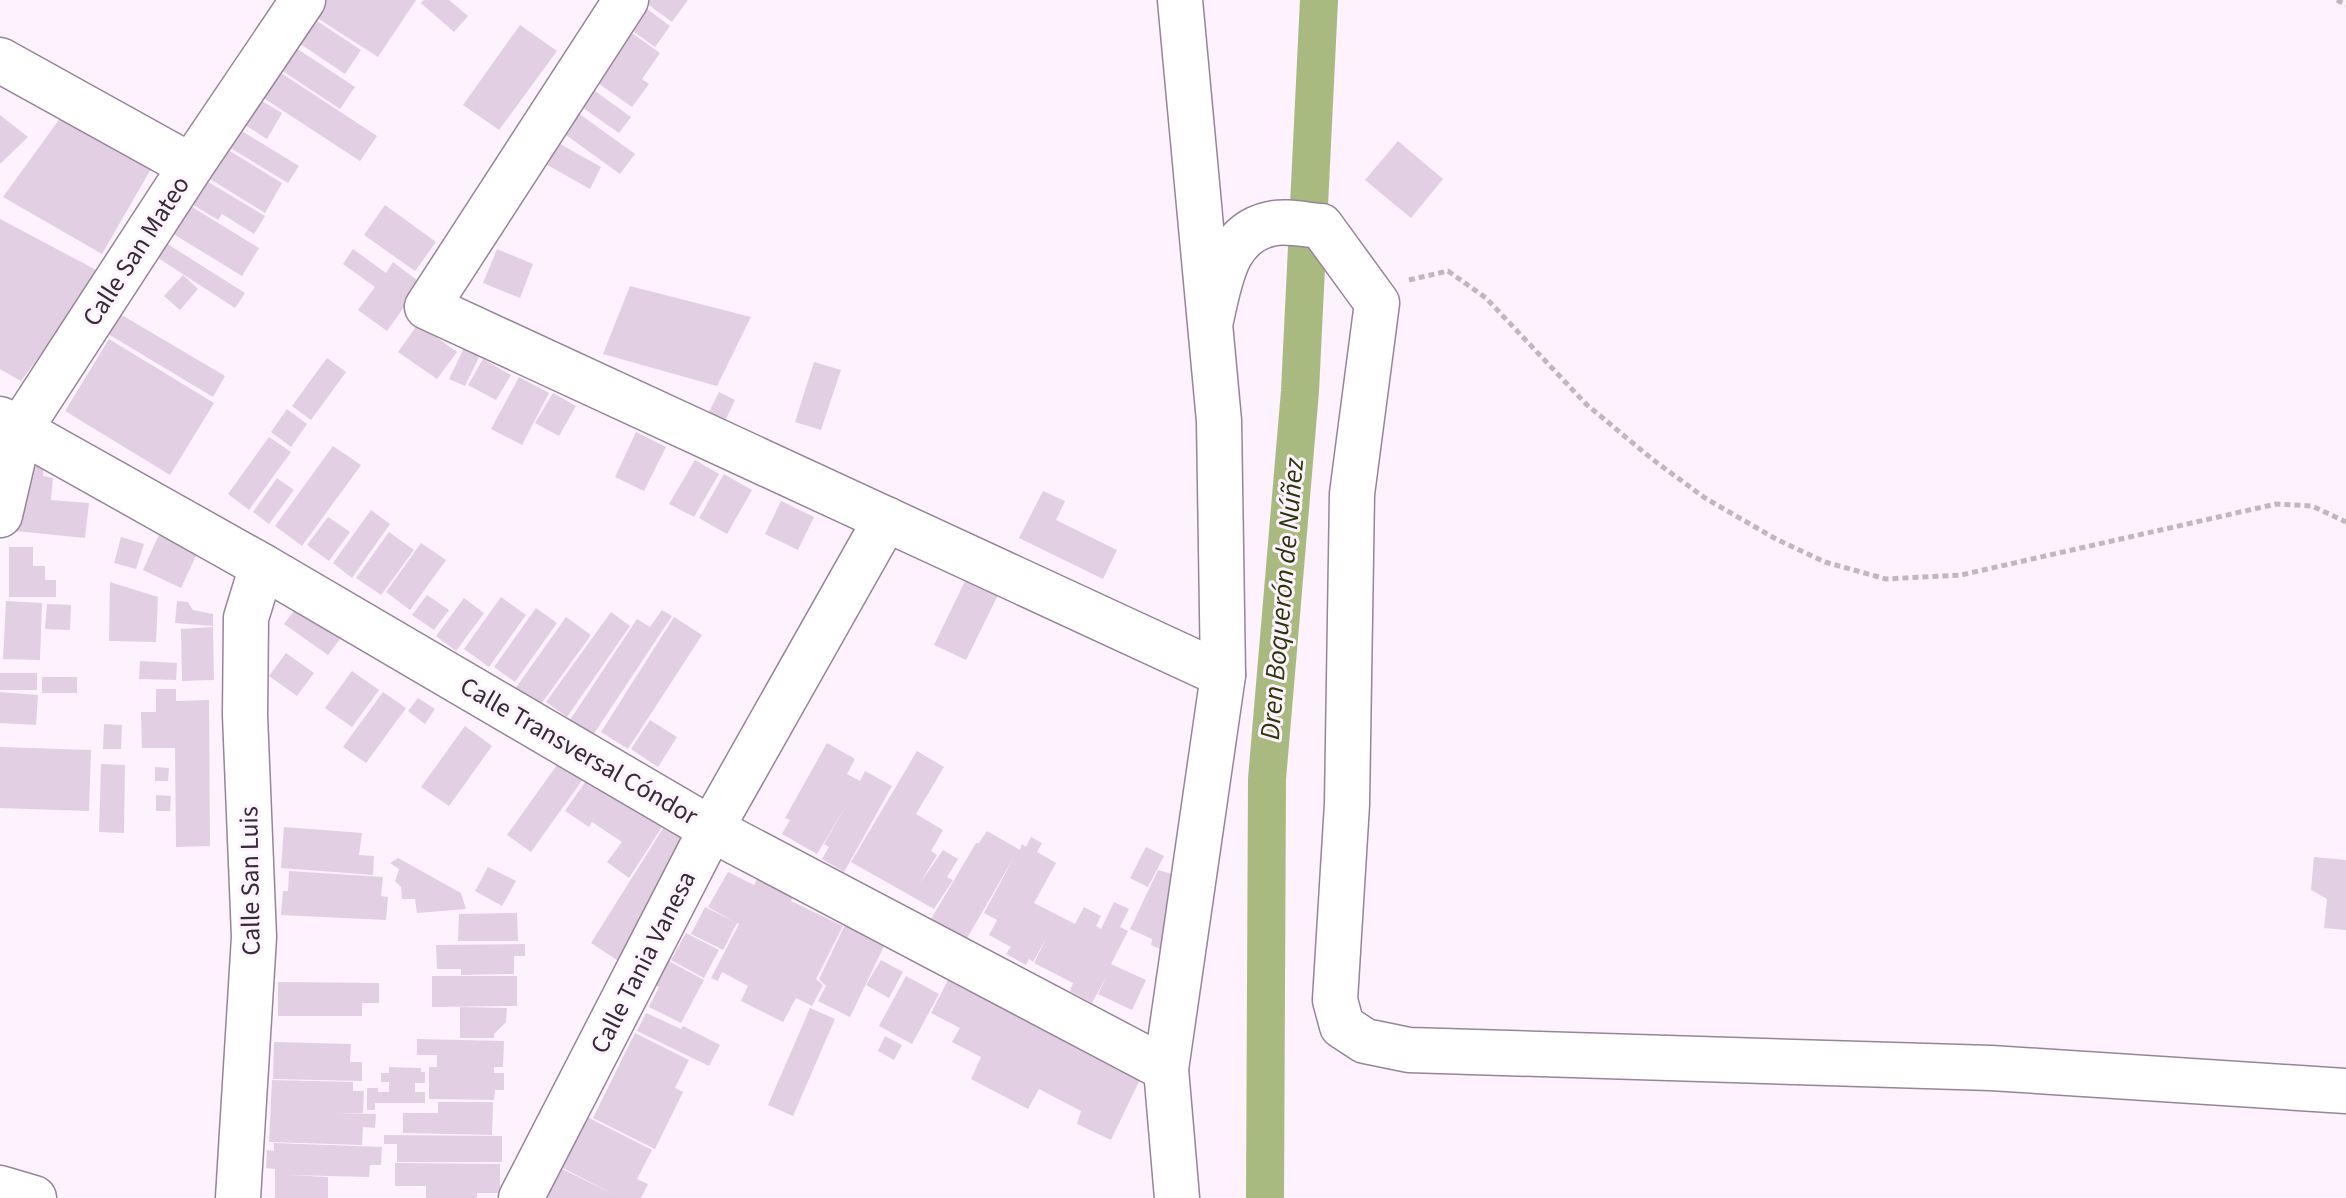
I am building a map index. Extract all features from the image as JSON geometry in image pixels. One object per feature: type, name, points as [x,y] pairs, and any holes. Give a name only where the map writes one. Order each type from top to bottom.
[{"type":"street","name":"Calle San Mateo","points":[[0,515],[10,424],[303,0]]},
{"type":"street","points":[[626,0],[427,307],[1223,675]]},
{"type":"street","points":[[1177,1198],[1166,1069],[1223,675],[1219,421],[1180,0]]},
{"type":"street","points":[[0,60],[191,166]]},
{"type":"street","points":[[1211,320],[1225,262],[1242,236],[1271,223],[1321,226],[1377,303],[1352,494],[1347,804],[1335,1000],[1342,1026],[1365,1041],[1409,1050],[1991,1068],[2346,1091]]},
{"type":"street","name":"Calle Transversal Cóndor","points":[[10,424],[262,566],[711,829],[1166,1069]]},
{"type":"street","name":"Calle Tania Vanesa","points":[[521,1198],[711,829],[886,519]]},
{"type":"street","name":"Calle San Luis","points":[[238,1198],[254,937],[245,715],[246,618],[262,566]]},
{"type":"street","points":[[0,1188],[34,1198]]},
{"type":"path","points":[[2337,0],[2346,5]]},
{"type":"path","points":[[1377,303],[1411,279],[1448,271],[1486,298],[1586,404],[1705,498],[1776,539],[1825,562],[1886,579],[1961,575],[2276,504],[2312,506],[2346,522]]},
{"type":"building","points":[[320,0],[416,0],[378,57],[311,14]]},
{"type":"building","points":[[424,0],[449,0],[468,16],[454,32],[421,3]]},
{"type":"building","points":[[642,0],[688,0],[672,22]]},
{"type":"building","points":[[639,3],[670,26],[655,47],[624,25]]},
{"type":"building","points":[[314,19],[361,50],[345,74],[299,43]]},
{"type":"building","points":[[520,25],[557,51],[499,130],[463,105]]},
{"type":"building","points":[[622,26],[660,53],[642,79],[649,84],[632,107],[595,81]]},
{"type":"building","points":[[290,44],[355,87],[340,109],[275,66]]},
{"type":"building","points":[[275,69],[377,136],[360,161],[259,95]]},
{"type":"building","points":[[588,86],[631,117],[619,133],[576,103]]},
{"type":"building","points":[[252,95],[282,113],[267,139],[237,120]]},
{"type":"building","points":[[574,110],[635,154],[620,174],[559,130]]},
{"type":"building","points":[[0,115],[28,137],[0,164]]},
{"type":"building","points":[[61,117],[155,162],[102,254],[3,197]]},
{"type":"building","points":[[232,125],[299,166],[288,183],[222,143]]},
{"type":"building","points":[[553,140],[601,167],[590,189],[540,161]]},
{"type":"building","points":[[1398,141],[1443,179],[1411,218],[1365,180]]},
{"type":"building","points":[[220,145],[282,183],[265,213],[202,174]]},
{"type":"building","points":[[200,177],[265,216],[254,234],[222,214],[218,220],[185,200]]},
{"type":"building","points":[[184,202],[259,248],[242,276],[167,230]]},
{"type":"building","points":[[385,205],[436,242],[415,271],[364,235]]},
{"type":"building","points":[[0,219],[102,273],[21,381],[0,369]]},
{"type":"building","points":[[158,238],[245,293],[235,308],[149,252]]},
{"type":"building","points":[[353,249],[386,273],[393,262],[421,283],[387,331],[358,310],[375,287],[343,264]]},
{"type":"building","points":[[497,249],[533,264],[520,298],[483,283]]},
{"type":"building","points":[[183,275],[198,289],[180,310],[164,296]]},
{"type":"building","points":[[630,286],[751,317],[717,386],[603,354]]},
{"type":"building","points":[[115,311],[225,376],[213,397],[103,331]]},
{"type":"building","points":[[418,324],[457,352],[437,379],[398,352]]},
{"type":"building","points":[[109,339],[214,403],[170,475],[65,411]]},
{"type":"building","points":[[464,348],[480,355],[465,386],[449,379]]},
{"type":"building","points":[[327,358],[346,372],[311,420],[292,406]]},
{"type":"building","points":[[483,359],[511,375],[496,400],[468,385]]},
{"type":"building","points":[[814,362],[841,370],[821,430],[795,422]]},
{"type":"building","points":[[519,377],[549,393],[522,445],[491,429]]},
{"type":"building","points":[[719,392],[735,400],[725,421],[709,412]]},
{"type":"building","points":[[553,393],[576,406],[559,436],[535,423]]},
{"type":"building","points":[[287,409],[307,424],[291,447],[271,432]]},
{"type":"building","points":[[636,432],[666,447],[644,491],[615,477]]},
{"type":"building","points":[[269,437],[291,452],[249,510],[228,494]]},
{"type":"building","points":[[333,446],[361,465],[302,546],[275,526]]},
{"type":"building","points":[[39,453],[37,466],[44,466],[43,476],[53,478],[51,500],[89,503],[85,538],[6,530]]},
{"type":"building","points":[[695,460],[719,474],[694,517],[669,504]]},
{"type":"building","points":[[724,474],[752,490],[727,534],[699,518]]},
{"type":"building","points":[[277,478],[294,490],[269,524],[253,512]]},
{"type":"building","points":[[1043,491],[1065,501],[1056,520],[1117,550],[1103,579],[1019,538]]},
{"type":"building","points":[[781,501],[814,517],[798,550],[765,534]]},
{"type":"building","points":[[371,510],[390,524],[352,578],[333,563]]},
{"type":"building","points":[[328,517],[350,532],[329,561],[307,545]]},
{"type":"building","points":[[162,528],[201,545],[181,588],[143,570]]},
{"type":"building","points":[[389,532],[414,550],[381,595],[356,578]]},
{"type":"building","points":[[121,537],[144,544],[136,569],[114,563]]},
{"type":"building","points":[[421,543],[446,560],[410,610],[386,592]]},
{"type":"building","points":[[9,547],[33,547],[33,566],[45,566],[45,580],[56,580],[56,597],[9,597]]},
{"type":"building","points":[[968,575],[1000,591],[966,660],[934,645]]},
{"type":"building","points":[[110,582],[158,597],[156,642],[109,641]]},
{"type":"building","points":[[427,595],[449,610],[434,630],[412,615]]},
{"type":"building","points":[[501,597],[526,615],[489,667],[464,649]]},
{"type":"building","points":[[464,598],[484,613],[456,651],[436,636]]},
{"type":"building","points":[[302,600],[346,631],[328,655],[284,624]]},
{"type":"building","points":[[6,601],[42,603],[40,660],[3,659]]},
{"type":"building","points":[[177,601],[188,602],[193,610],[213,614],[213,626],[175,623]]},
{"type":"building","points":[[47,604],[71,605],[70,630],[45,629]]},
{"type":"building","points":[[536,608],[557,623],[515,682],[494,667]]},
{"type":"building","points":[[662,610],[672,616],[593,735],[570,720],[637,619],[650,627]]},
{"type":"building","points":[[611,612],[630,626],[567,717],[546,702]]},
{"type":"building","points":[[566,617],[591,635],[539,707],[515,689]]},
{"type":"building","points":[[674,617],[702,635],[628,749],[601,732]]},
{"type":"building","points":[[213,627],[214,680],[182,681],[181,629]]},
{"type":"building","points":[[286,653],[314,673],[297,696],[269,676]]},
{"type":"building","points":[[140,661],[177,663],[176,680],[139,679]]},
{"type":"building","points":[[352,671],[379,690],[352,727],[325,708]]},
{"type":"building","points":[[0,673],[37,673],[37,690],[0,690]]},
{"type":"building","points":[[42,677],[77,677],[77,693],[42,693]]},
{"type":"building","points":[[156,689],[176,689],[176,701],[209,700],[210,846],[176,847],[175,748],[142,748],[141,712],[156,712]]},
{"type":"building","points":[[0,692],[38,695],[36,725],[0,723]]},
{"type":"building","points":[[383,692],[406,708],[366,763],[343,747]]},
{"type":"building","points":[[418,698],[435,709],[425,724],[408,711]]},
{"type":"building","points":[[650,720],[677,737],[658,767],[631,749]]},
{"type":"building","points":[[104,724],[122,725],[121,749],[103,749]]},
{"type":"building","points":[[465,726],[492,746],[449,806],[421,787]]},
{"type":"building","points":[[827,743],[855,759],[847,774],[860,781],[865,771],[892,786],[844,872],[822,859],[829,847],[824,844],[847,804],[817,854],[782,834],[790,820],[785,818]]},
{"type":"building","points":[[0,747],[91,750],[89,811],[0,808]]},
{"type":"building","points":[[917,751],[944,767],[916,814],[943,830],[931,851],[937,855],[920,883],[943,850],[958,859],[947,877],[953,880],[934,909],[851,862]]},
{"type":"building","points":[[562,758],[586,775],[531,852],[507,835]]},
{"type":"building","points":[[101,764],[125,765],[124,833],[99,832]]},
{"type":"building","points":[[155,767],[169,768],[168,781],[155,781]]},
{"type":"building","points":[[590,775],[662,827],[629,878],[607,862],[622,842],[592,822],[589,827],[565,811]]},
{"type":"building","points":[[156,795],[171,796],[170,811],[156,811]]},
{"type":"building","points":[[667,822],[696,840],[620,962],[591,943]]},
{"type":"building","points":[[284,827],[362,833],[359,855],[374,856],[373,875],[281,868]]},
{"type":"building","points":[[987,831],[1020,850],[1022,844],[1026,847],[1031,837],[1042,843],[1037,852],[1056,863],[1034,903],[1075,924],[1084,907],[1101,916],[1096,926],[1101,929],[1114,902],[1129,909],[1120,927],[1128,931],[1111,964],[1146,980],[1132,1010],[1098,994],[1107,975],[1092,1003],[1070,991],[1073,983],[1034,963],[1047,937],[1033,962],[1029,959],[1026,965],[1006,954],[1011,947],[989,935],[997,920],[984,913],[1014,857],[966,940],[931,919],[976,843]]},
{"type":"building","points":[[1146,847],[1164,856],[1148,887],[1130,878]]},
{"type":"building","points":[[2314,857],[2346,860],[2346,930],[2324,928],[2327,899],[2311,890]]},
{"type":"building","points":[[398,858],[461,893],[466,909],[417,913],[415,899],[402,899],[401,887],[395,881],[399,869],[390,863]]},
{"type":"building","points":[[488,867],[516,881],[502,906],[475,891]]},
{"type":"building","points":[[763,867],[799,885],[791,901],[843,926],[816,979],[823,985],[812,1006],[796,998],[783,1022],[741,1001],[748,986],[722,972],[718,981],[711,978],[739,924],[723,950],[691,934],[705,907],[733,921],[708,907],[728,872],[754,885]]},
{"type":"building","points":[[1158,870],[1179,876],[1164,951],[1151,945],[1152,939],[1130,929]]},
{"type":"building","points":[[289,871],[383,877],[381,896],[388,897],[386,920],[281,915],[283,891],[288,891]]},
{"type":"building","points":[[517,913],[518,941],[458,941],[459,914]]},
{"type":"building","points":[[845,925],[885,944],[850,1017],[818,1001],[826,986],[819,979]]},
{"type":"building","points":[[686,933],[719,950],[704,978],[671,960]]},
{"type":"building","points":[[525,944],[525,956],[514,956],[514,974],[461,975],[461,969],[437,969],[436,945]]},
{"type":"building","points":[[665,959],[704,980],[681,1023],[649,1007],[659,987],[652,984]]},
{"type":"building","points":[[881,960],[903,972],[889,998],[866,985]]},
{"type":"building","points":[[432,976],[517,976],[517,1006],[432,1007]]},
{"type":"building","points":[[906,976],[939,994],[912,1044],[879,1026]]},
{"type":"building","points":[[948,980],[1006,1010],[1010,1003],[1143,1073],[1111,1140],[1077,1124],[1081,1111],[1039,1089],[1028,1109],[971,1079],[981,1057],[952,1042],[960,1028],[931,1013]]},
{"type":"building","points":[[278,982],[379,983],[379,1003],[362,1003],[362,1016],[278,1016]]},
{"type":"building","points":[[460,1007],[507,1008],[506,1022],[494,1038],[460,1038]]},
{"type":"building","points":[[810,1008],[835,1019],[793,1116],[768,1105]]},
{"type":"building","points":[[646,1013],[681,1029],[683,1026],[720,1045],[709,1066],[637,1031]]},
{"type":"building","points":[[635,1033],[689,1060],[675,1088],[683,1092],[655,1149],[593,1118]]},
{"type":"building","points":[[885,1036],[902,1045],[894,1060],[878,1051]]},
{"type":"building","points":[[417,1039],[504,1041],[503,1067],[494,1067],[494,1073],[504,1073],[504,1090],[495,1090],[494,1100],[429,1099],[429,1067],[437,1067],[437,1055],[417,1055]]},
{"type":"building","points":[[274,1042],[351,1044],[350,1062],[362,1062],[362,1081],[273,1079]]},
{"type":"building","points":[[389,1067],[421,1068],[421,1072],[425,1072],[425,1083],[415,1083],[415,1092],[425,1092],[425,1103],[375,1103],[375,1110],[367,1110],[367,1088],[389,1092],[389,1082],[381,1082],[381,1073],[389,1073]]},
{"type":"building","points":[[272,1080],[353,1082],[353,1091],[364,1091],[363,1113],[336,1113],[376,1114],[375,1128],[363,1127],[362,1145],[269,1142]]},
{"type":"building","points":[[438,1102],[493,1102],[492,1135],[403,1133],[403,1113],[438,1113]]},
{"type":"building","points":[[585,1116],[652,1150],[637,1179],[648,1184],[641,1198],[545,1198],[558,1167],[615,1195],[559,1166]]},
{"type":"building","points":[[384,1135],[502,1136],[502,1162],[397,1162],[397,1144],[384,1144]]},
{"type":"building","points":[[274,1143],[382,1147],[381,1165],[370,1165],[369,1177],[288,1175],[328,1177],[328,1198],[275,1198],[275,1169],[266,1168],[267,1150],[274,1151]]},
{"type":"building","points":[[395,1163],[500,1164],[500,1193],[477,1193],[477,1198],[426,1198],[426,1186],[395,1186]]},
{"type":"waterway","name":"Dren Boquerón de Núñez","points":[[1265,1198],[1267,779],[1300,391],[1319,0]]}]
